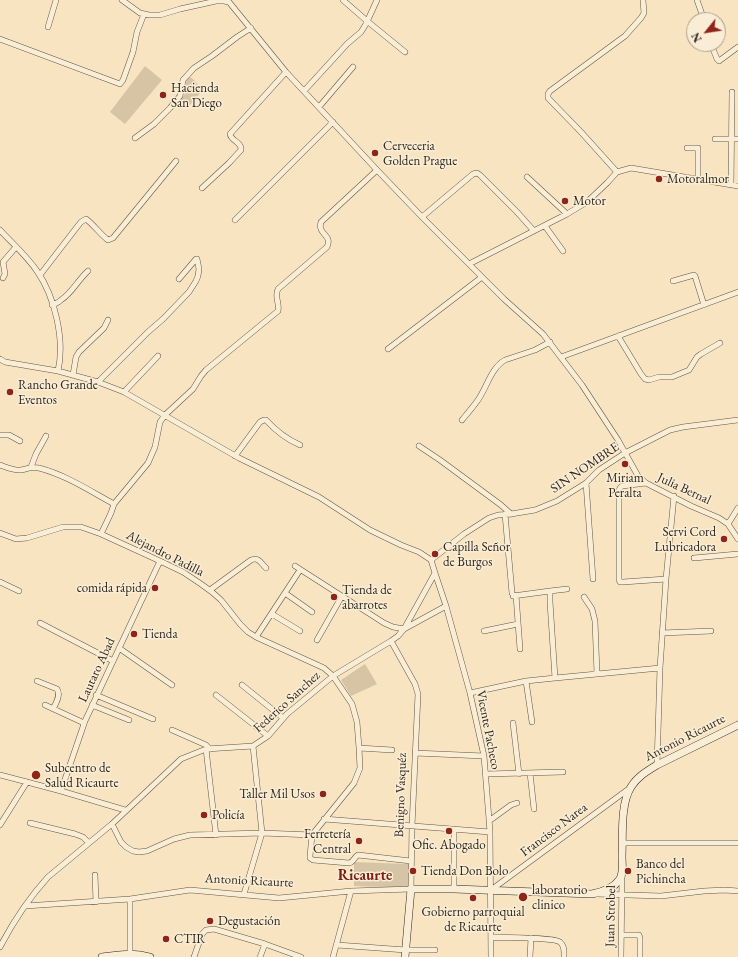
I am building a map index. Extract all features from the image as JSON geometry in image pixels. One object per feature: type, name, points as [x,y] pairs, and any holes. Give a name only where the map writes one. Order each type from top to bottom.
[{"type":"main road","name":"Antonio Ricaurte","points":[[411,889],[491,890],[592,894],[611,888],[616,884],[622,875],[624,812],[630,788],[646,771],[656,765],[738,724]]},
{"type":"main road","name":"Benigno Vasquéz","points":[[406,954],[411,889]]},
{"type":"main road","points":[[102,957],[130,954],[150,957]]},
{"type":"street","points":[[48,27],[56,0]]},
{"type":"street","points":[[0,39],[120,84],[124,80],[133,52],[137,32],[144,14],[133,9],[122,0]]},
{"type":"street","name":"Julia Bernal","points":[[144,14],[160,16],[180,9],[224,0],[229,2],[286,72],[378,170],[469,264],[550,342],[582,385],[626,453],[638,476],[646,483],[691,506],[719,518],[728,524],[738,539]]},
{"type":"street","points":[[343,0],[405,52]]},
{"type":"street","points":[[304,91],[347,44],[361,32],[368,21],[377,0]]},
{"type":"street","points":[[617,172],[548,98],[548,94],[625,36],[641,18],[644,12],[643,0]]},
{"type":"street","points":[[697,0],[701,12]]},
{"type":"street","points":[[135,138],[154,124],[170,108],[180,96],[184,80],[194,68],[251,28]]},
{"type":"street","points":[[715,52],[717,59],[720,61],[738,47]]},
{"type":"street","points":[[319,107],[353,67]]},
{"type":"street","points":[[202,188],[241,150],[241,145],[231,137],[230,134],[286,72]]},
{"type":"street","points":[[731,185],[732,92]]},
{"type":"street","points":[[235,220],[333,122]]},
{"type":"street","points":[[715,139],[738,139]]},
{"type":"street","points":[[687,148],[698,148],[698,179]]},
{"type":"street","points":[[40,275],[77,226],[86,219],[108,240],[113,238],[176,161]]},
{"type":"street","points":[[469,264],[567,214],[587,202],[608,183],[617,172],[631,168],[738,186]]},
{"type":"street","points":[[101,534],[114,504],[148,464],[155,447],[160,422],[165,415],[193,388],[206,370],[278,311],[279,307],[276,294],[278,289],[327,247],[329,243],[328,238],[320,229],[321,222],[378,170]]},
{"type":"street","points":[[422,216],[458,186],[477,173],[534,231]]},
{"type":"street","points":[[527,177],[567,214]]},
{"type":"street","points":[[544,226],[563,251]]},
{"type":"street","points":[[0,230],[28,259],[40,275],[48,292],[59,326],[60,356],[58,371]]},
{"type":"street","points":[[3,278],[5,274],[3,262],[16,247]]},
{"type":"street","points":[[98,382],[189,292],[198,276],[198,259],[196,259],[179,279]]},
{"type":"street","points":[[52,305],[61,301],[88,271]]},
{"type":"street","points":[[673,281],[694,275],[704,305]]},
{"type":"street","points":[[388,348],[482,277]]},
{"type":"street","points":[[561,357],[738,292]]},
{"type":"street","points":[[73,375],[76,357],[79,352],[104,328],[108,320]]},
{"type":"street","points":[[618,336],[641,374],[645,379],[649,380],[672,377],[689,370],[697,357],[720,343]]},
{"type":"street","points":[[462,420],[478,400],[500,363],[535,350],[550,342]]},
{"type":"street","points":[[124,392],[158,356]]},
{"type":"street","points":[[0,359],[5,362],[58,371],[98,382],[124,392],[235,456],[319,497],[370,530],[419,552],[431,560]]},
{"type":"street","points":[[235,456],[260,422],[264,420],[266,420],[280,434],[300,445]]},
{"type":"street","name":"SIN NOMBRE","points":[[431,560],[460,537],[489,518],[498,515],[535,510],[557,501],[586,483],[599,470],[626,453],[670,430],[738,420]]},
{"type":"street","points":[[0,435],[9,435],[20,441]]},
{"type":"street","points":[[31,467],[46,436]]},
{"type":"street","points":[[420,446],[478,488],[501,506],[508,514],[513,595],[518,624],[520,649]]},
{"type":"street","points":[[0,465],[17,470],[31,467],[39,468],[64,477],[114,504]]},
{"type":"street","points":[[586,483],[592,578]]},
{"type":"street","points":[[646,483],[622,486],[619,490],[619,580],[620,582],[623,582],[666,579]]},
{"type":"street","points":[[656,765],[662,633],[674,496]]},
{"type":"street","points":[[728,524],[738,508]]},
{"type":"street","name":"Alejandro Padilla","points":[[0,533],[16,539],[27,538],[63,527],[75,527],[101,534],[183,572],[210,590],[221,600],[248,632],[324,668],[333,676],[352,704],[357,722],[360,768],[354,784],[312,835]]},
{"type":"street","points":[[694,558],[738,554]]},
{"type":"street","points":[[210,590],[250,560],[258,560],[266,568]]},
{"type":"street","name":"Vicente Pacheco","points":[[431,560],[446,606],[470,693],[484,756],[490,832],[491,957]]},
{"type":"street","name":"Lautaro Abad","points":[[61,791],[84,723],[96,695],[160,561]]},
{"type":"street","points":[[295,566],[388,625],[404,629],[435,573]]},
{"type":"street","points":[[256,637],[300,570]]},
{"type":"street","points":[[0,582],[19,591]]},
{"type":"street","points":[[0,587],[7,585]]},
{"type":"street","points":[[513,595],[567,589]]},
{"type":"street","points":[[550,591],[555,678]]},
{"type":"street","points":[[285,594],[312,612]]},
{"type":"street","points":[[317,640],[342,596]]},
{"type":"street","points":[[584,598],[592,609],[595,620],[597,674]]},
{"type":"street","name":"Federico Sanchez","points":[[0,947],[19,914],[48,877],[112,824],[125,810],[181,759],[208,749],[253,746],[268,736],[287,714],[333,676],[391,641],[404,629],[446,606]]},
{"type":"street","points":[[272,614],[300,631]]},
{"type":"street","points":[[40,624],[113,660]]},
{"type":"street","points":[[484,631],[518,624]]},
{"type":"street","points":[[662,633],[711,631]]},
{"type":"street","name":"Benigno Vasquéz","points":[[391,641],[417,689],[418,701],[412,826],[411,889]]},
{"type":"street","points":[[119,648],[172,685]]},
{"type":"street","points":[[470,693],[526,681],[660,668]]},
{"type":"street","points":[[37,681],[57,689],[59,692],[53,709]]},
{"type":"street","points":[[526,681],[532,722]]},
{"type":"street","points":[[242,685],[283,718]]},
{"type":"street","points":[[96,695],[153,719]]},
{"type":"street","points":[[216,695],[268,736]]},
{"type":"street","points":[[45,705],[84,723]]},
{"type":"street","points":[[92,706],[129,720]]},
{"type":"street","points":[[514,724],[519,774]]},
{"type":"street","points":[[172,730],[206,745],[208,749],[216,835]]},
{"type":"street","points":[[244,894],[262,833],[253,746]]},
{"type":"street","points":[[359,748],[392,750]]},
{"type":"street","points":[[415,753],[484,756]]},
{"type":"street","points":[[486,774],[563,772]]},
{"type":"street","points":[[530,773],[534,809]]},
{"type":"street","points":[[0,775],[125,810]]},
{"type":"street","points":[[0,825],[27,782]]},
{"type":"street","name":"Francisco Narea","points":[[491,890],[630,788]]},
{"type":"street","points":[[489,821],[511,805],[517,803]]},
{"type":"street","points":[[324,819],[490,832]]},
{"type":"street","points":[[30,823],[75,834],[83,837],[89,843]]},
{"type":"street","points":[[112,824],[121,842],[133,851],[139,852],[182,836],[262,833],[312,835],[310,858],[313,860],[349,863],[353,861],[355,856],[358,855],[411,861]]},
{"type":"street","points":[[454,829],[454,889]]},
{"type":"street","points":[[623,843],[738,843]]},
{"type":"street","name":"Juan Strobel","points":[[621,957],[622,875]]},
{"type":"street","points":[[95,876],[96,902]]},
{"type":"street","name":"Antonio Ricaurte","points":[[25,906],[130,900],[190,890],[279,898],[351,891],[411,889]]},
{"type":"street","name":"Antonio Ricaurte","points":[[592,894],[661,896],[704,890],[738,891]]},
{"type":"street","points":[[333,957],[351,891]]},
{"type":"street","points":[[130,900],[130,954]]},
{"type":"street","points":[[194,957],[202,934],[206,930],[214,928],[301,957]]},
{"type":"street","points":[[622,935],[639,935],[640,957]]},
{"type":"street","points":[[491,937],[531,938],[559,941],[564,948],[564,957]]},
{"type":"street","points":[[530,957],[531,938]]},
{"type":"street","points":[[260,957],[265,944]]},
{"type":"street","points":[[337,945],[406,954],[435,950]]},
{"type":"shaded area","points":[[145,66],[162,80],[125,124],[110,112]]},
{"type":"shaded area","points":[[188,77],[192,78],[203,90],[189,106],[181,99],[185,94],[184,89]]},
{"type":"shaded area","points":[[365,664],[377,684],[351,696],[341,680]]},
{"type":"shaded area","points":[[354,862],[409,864],[408,888],[354,886]]},
{"type":"place","name":"Hacienda San Diego","points":[[163,95]]},
{"type":"place","name":"Cerveceria Golden Prague","points":[[375,153]]},
{"type":"place","name":"Motoralmor","points":[[659,179]]},
{"type":"place","name":"Motor","points":[[565,201]]},
{"type":"place","name":"Rancho Grande Eventos","points":[[10,392]]},
{"type":"place","name":"Miriam Peralta","points":[[625,464]]},
{"type":"place","name":"Servi Cord Lubricadora","points":[[724,539]]},
{"type":"place","name":"Capilla Señor de Burgos","points":[[435,554]]},
{"type":"place","name":"comida rápida","points":[[155,588]]},
{"type":"place","name":"Tienda de abarrotes","points":[[334,597]]},
{"type":"place","name":"Tienda","points":[[134,634]]},
{"type":"place","name":"Subcentro de Salud Ricaurte","points":[[36,775]]},
{"type":"place","name":"Taller Mil Usos","points":[[323,794]]},
{"type":"place","name":"Policía","points":[[204,815]]},
{"type":"place","name":"Ofic. Abogado","points":[[449,831]]},
{"type":"place","name":"Ferretería Central","points":[[359,841]]},
{"type":"place","name":"Tienda Don Bolo","points":[[413,871]]},
{"type":"place","name":"Banco del Pichincha","points":[[628,871]]},
{"type":"place","name":"laboratorio clinico","points":[[523,897]]},
{"type":"place","name":"Gobierno parroquial de Ricaurte","points":[[473,898]]},
{"type":"place","name":"Degustación","points":[[210,921]]},
{"type":"place","name":"CTIR","points":[[166,939]]},
{"type":"district","name":"Ricaurte","points":[[365,876]]}]
